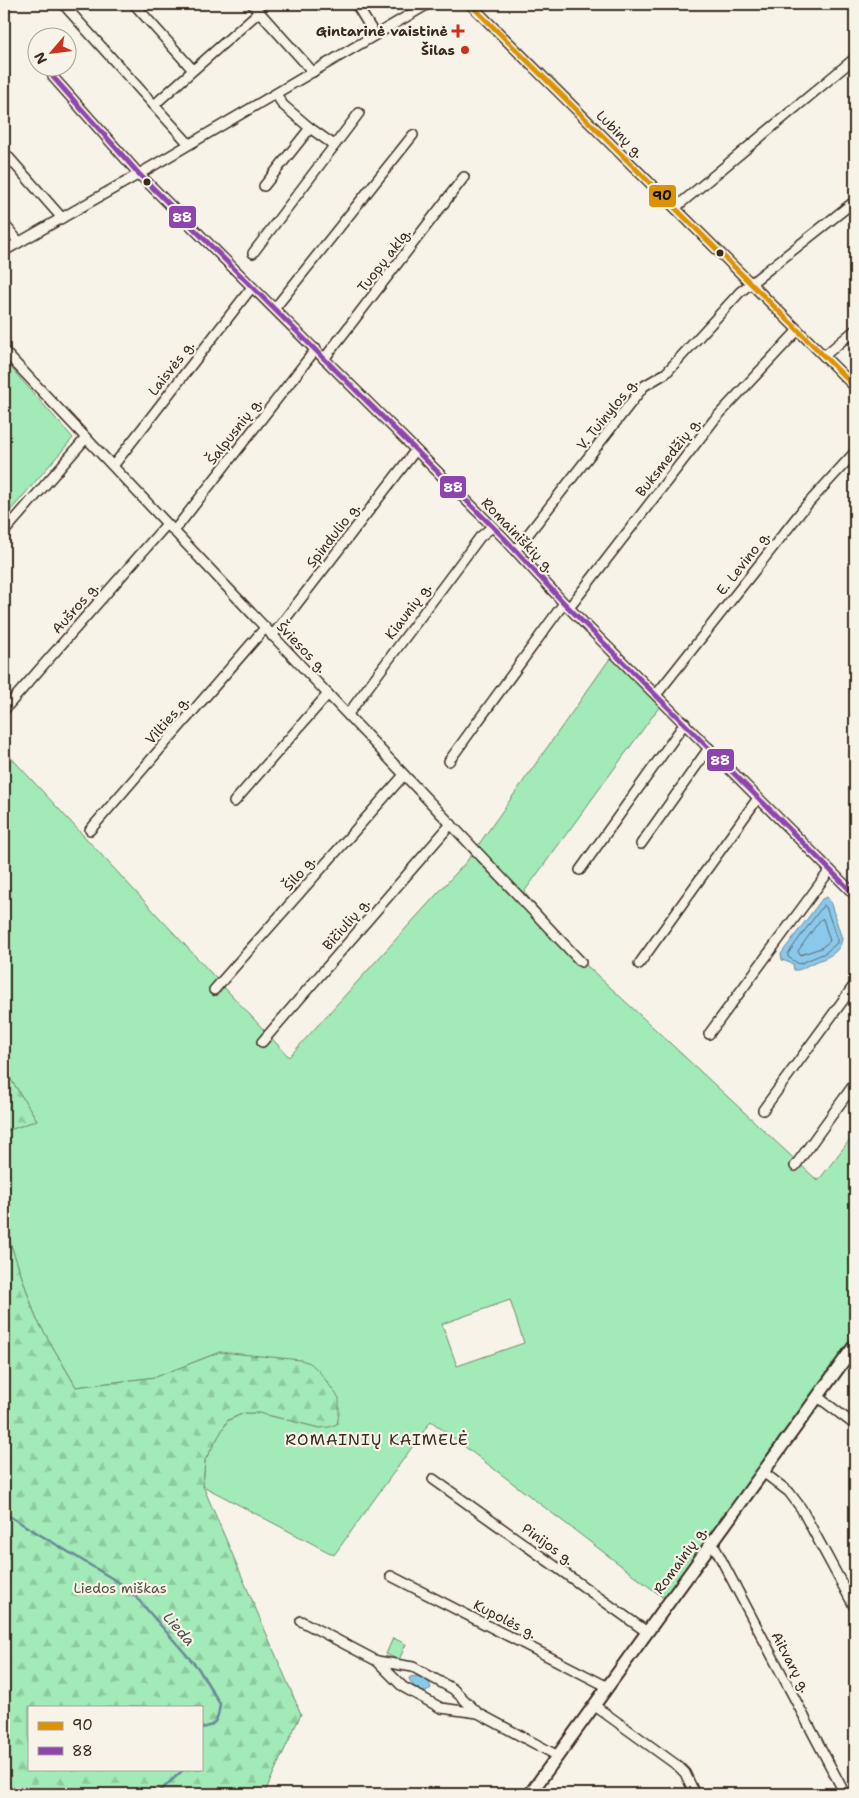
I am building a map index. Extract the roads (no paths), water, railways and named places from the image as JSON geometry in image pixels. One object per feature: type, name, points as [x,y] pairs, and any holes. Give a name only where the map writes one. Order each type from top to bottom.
[{"type":"main road","name":"Romainių g.","points":[[530,1794],[855,1344]]},
{"type":"street","points":[[63,4],[189,144]]},
{"type":"street","points":[[134,4],[193,70]]},
{"type":"street","points":[[252,4],[313,72]]},
{"type":"street","points":[[356,4],[375,35]]},
{"type":"street","points":[[4,251],[428,4]]},
{"type":"street","name":"Lubinų g.","points":[[470,4],[855,387]]},
{"type":"street","points":[[154,105],[259,12]]},
{"type":"street","points":[[675,208],[855,58]]},
{"type":"street","name":"Romainiškių g.","points":[[54,78],[139,174],[316,349],[855,895]]},
{"type":"street","points":[[276,94],[283,105],[334,145]]},
{"type":"street","points":[[254,253],[359,113]]},
{"type":"street","points":[[264,186],[310,128]]},
{"type":"street","points":[[275,308],[413,135]]},
{"type":"street","points":[[4,152],[62,218]]},
{"type":"street","name":"Tuopų aklg.","points":[[324,359],[464,177]]},
{"type":"street","points":[[752,284],[855,201]]},
{"type":"street","points":[[4,224],[19,242]]},
{"type":"street","name":"V. Tuinylos g.","points":[[515,551],[644,386],[666,373],[740,292],[752,284]]},
{"type":"street","name":"Laisvės g.","points":[[113,466],[252,287]]},
{"type":"street","name":"Buksmedžių g.","points":[[448,761],[567,605],[714,420],[798,330]]},
{"type":"street","points":[[824,356],[855,330]]},
{"type":"street","name":"Šalpusnių g.","points":[[170,527],[316,349]]},
{"type":"street","name":"Šviesos g.","points":[[4,353],[581,962]]},
{"type":"street","points":[[4,532],[86,438]]},
{"type":"street","name":"Spindulio g.","points":[[272,636],[415,450]]},
{"type":"street","name":"E. Levino g.","points":[[656,695],[804,508],[855,452]]},
{"type":"street","name":"Aušros g.","points":[[4,710],[170,527]]},
{"type":"street","name":"Kiaunių g.","points":[[348,714],[480,538],[492,527]]},
{"type":"street","name":"Vilties g.","points":[[90,830],[265,628]]},
{"type":"street","points":[[234,802],[328,694]]},
{"type":"street","points":[[580,870],[686,723]]},
{"type":"street","points":[[641,844],[709,748]]},
{"type":"street","name":"Šilo g.","points":[[214,990],[404,774]]},
{"type":"street","points":[[639,964],[758,798]]},
{"type":"street","name":"Bičiulių g.","points":[[262,1042],[451,824]]},
{"type":"street","points":[[709,1034],[830,870]]},
{"type":"street","points":[[763,1110],[855,984]]},
{"type":"street","points":[[795,1166],[855,1083]]},
{"type":"street","points":[[818,1397],[855,1425]]},
{"type":"street","points":[[763,1472],[789,1492],[801,1508],[855,1608]]},
{"type":"street","name":"Pinijos g.","points":[[433,1479],[647,1632]]},
{"type":"street","name":"Aitvarų g.","points":[[712,1542],[845,1794]]},
{"type":"street","name":"Kupolės g.","points":[[391,1576],[608,1687]]},
{"type":"street","points":[[301,1621],[377,1661],[403,1687],[441,1708],[478,1713]]},
{"type":"street","points":[[377,1661],[413,1667],[453,1690],[478,1713],[558,1756]]},
{"type":"street","points":[[594,1706],[678,1766],[685,1773],[695,1794]]},
{"type":"water","points":[[827,897],[842,939],[841,944],[835,952],[827,957],[802,969],[794,970],[793,964],[782,960],[781,954],[822,899]]},
{"type":"water","points":[[418,1676],[429,1682],[431,1688],[428,1691],[425,1692],[414,1687],[409,1679],[410,1677]]},
{"type":"waterway","name":"Lieda","points":[[4,1513],[128,1588],[198,1668],[220,1704],[214,1723],[202,1728]]},
{"type":"waterway","name":"Lieda","points":[[157,1794],[183,1770]]},
{"type":"place","name":"Gintarinė vaistinė","points":[[458,31]]},
{"type":"place","name":"Šilas","points":[[465,50]]},
{"type":"district","name":"ROMAINIŲ KAIMELĖ","points":[[377,1439]]},
{"type":"park label","name":"Liedos miškas","points":[[120,1588]]}]
